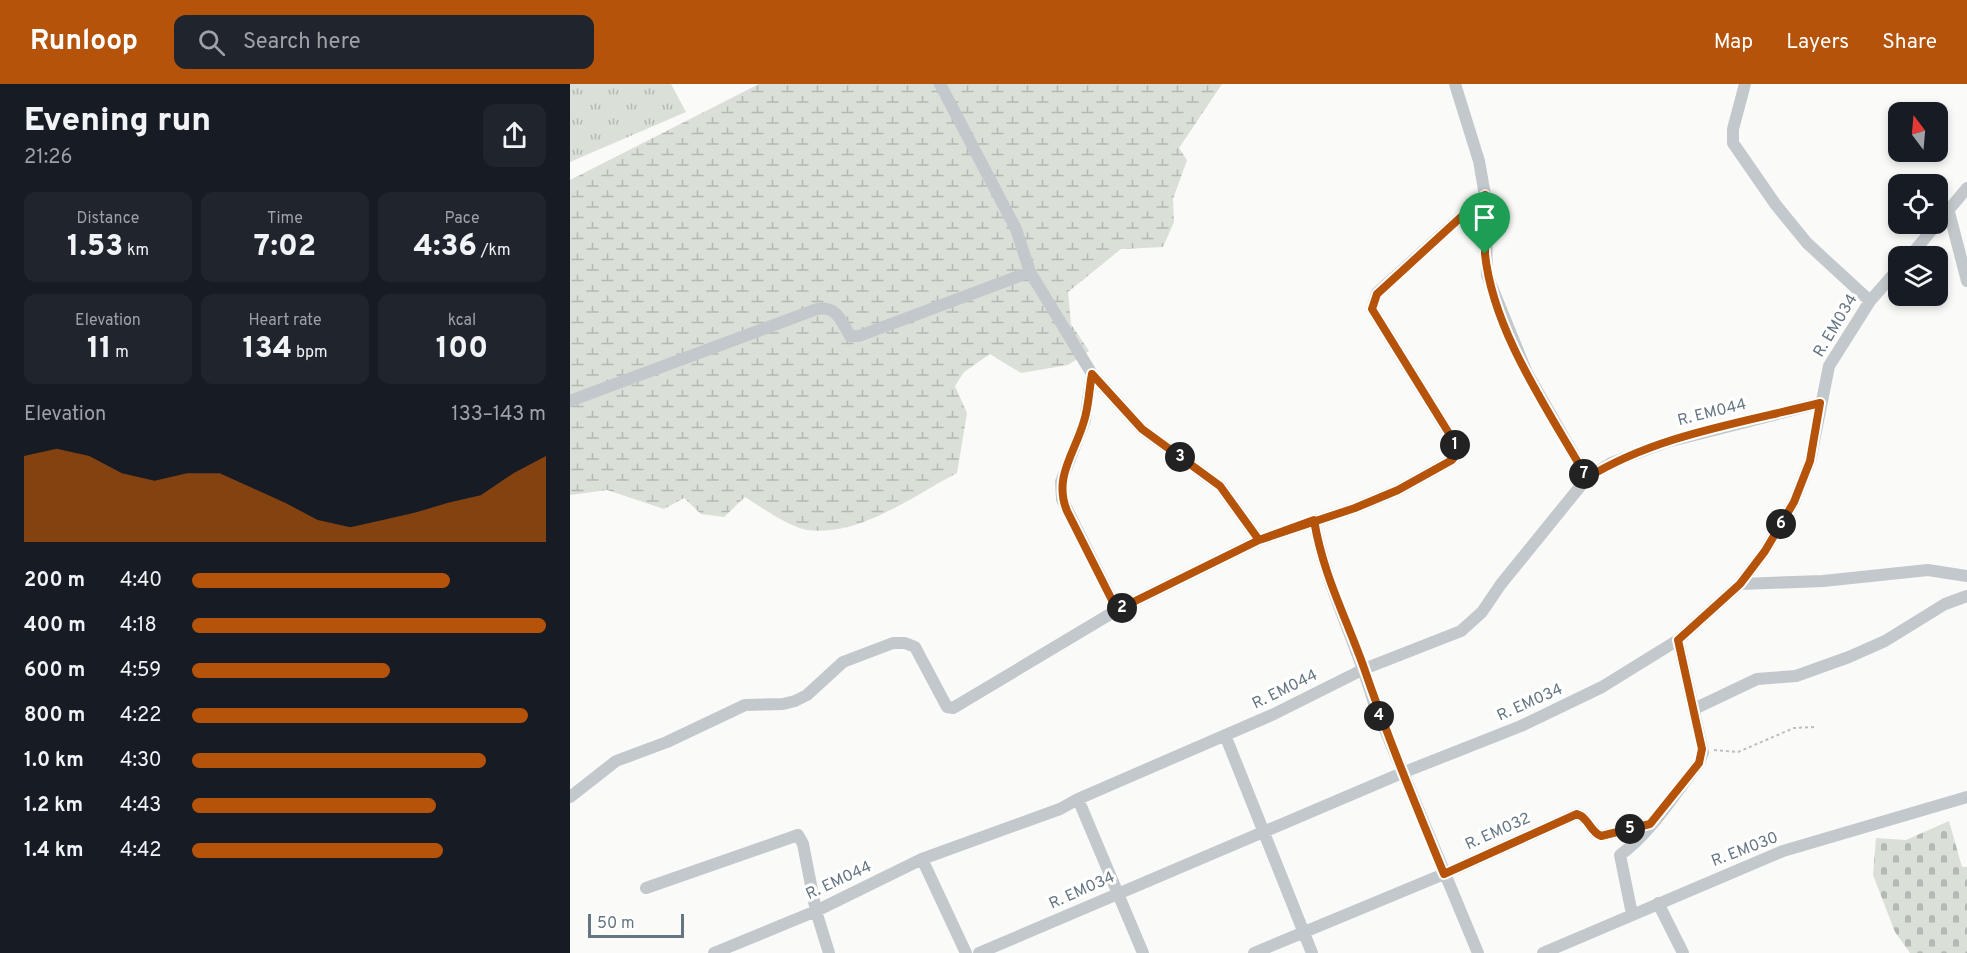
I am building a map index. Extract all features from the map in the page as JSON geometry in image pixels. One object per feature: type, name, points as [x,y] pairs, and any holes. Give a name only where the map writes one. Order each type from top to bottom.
[{"type":"street","points":[[940,84],[1016,229],[1030,272],[1092,374],[1142,429],[1220,486],[1259,540]]},
{"type":"street","points":[[1455,84],[1479,161],[1485,195],[1487,275],[1527,374],[1587,478]]},
{"type":"street","points":[[1745,84],[1733,129],[1733,143],[1776,205],[1807,243],[1870,301]]},
{"type":"street","points":[[1919,246],[1949,213],[1967,188]]},
{"type":"street","points":[[570,797],[616,761],[676,738],[744,705],[783,704],[795,701],[807,695],[843,662],[880,647],[905,643],[915,647],[947,707],[953,708],[1117,610],[1259,540],[1355,508],[1398,490],[1452,460],[1458,453],[1455,443],[1372,309],[1372,303],[1377,294],[1485,195]]},
{"type":"street","points":[[1949,213],[1967,281]]},
{"type":"street","points":[[570,401],[817,309],[827,308],[837,313],[850,336],[859,336],[1030,272]]},
{"type":"street","name":"R. EM034","points":[[979,953],[1564,706],[1602,687],[1678,640],[1740,584],[1765,551],[1794,502],[1810,461],[1829,366],[1870,301],[1888,281]]},
{"type":"street","points":[[1092,374],[1085,420],[1061,482],[1062,499],[1117,610]]},
{"type":"street","name":"R. EM044","points":[[714,953],[816,910],[922,859],[1060,809],[1225,735],[1364,669],[1461,631],[1482,612],[1501,584],[1587,478],[1611,463],[1666,441],[1820,403]]},
{"type":"street","points":[[1314,520],[1322,563],[1364,669],[1401,773],[1478,953]]},
{"type":"street","points":[[1694,709],[1757,679],[1796,676],[1850,657],[1885,641],[1945,604],[1967,594],[1965,576],[1928,570],[1823,581],[1740,584]]},
{"type":"street","points":[[1632,914],[1620,855],[1642,839],[1650,824],[1699,763],[1702,749],[1678,640]]},
{"type":"street","points":[[1225,735],[1266,832],[1312,953]]},
{"type":"street","name":"R. EM030","points":[[1543,953],[1783,851],[1967,797]]},
{"type":"street","points":[[1078,799],[1143,953]]},
{"type":"street","name":"R. EM032","points":[[1254,953],[1444,874],[1577,814],[1584,816],[1595,834],[1601,836],[1650,824]]},
{"type":"street","points":[[646,888],[794,834],[803,844],[816,910],[829,953]]},
{"type":"street","points":[[922,859],[966,953]]},
{"type":"street","points":[[1658,903],[1683,953]]},
{"type":"path","points":[[1702,749],[1738,752],[1794,728],[1814,727]]},
{"type":"green space","points":[[570,84],[671,84],[686,112],[570,162]]},
{"type":"green space","points":[[759,84],[1222,84],[1179,148],[1187,160],[1173,199],[1174,222],[1163,247],[1121,249],[1068,292],[1071,324],[1089,351],[1068,365],[1021,373],[990,354],[964,372],[955,386],[967,413],[957,473],[885,513],[866,521],[827,531],[807,530],[792,525],[745,497],[724,517],[701,514],[684,498],[664,509],[607,490],[570,495],[570,180]]},
{"type":"green space","points":[[1949,821],[1962,867],[1967,867],[1967,953],[1910,953],[1895,932],[1873,875],[1876,838],[1906,840]]},
{"type":"route","points":[[1485,254],[1485,195],[1377,294],[1372,303],[1372,309],[1455,443],[1458,453],[1452,460],[1398,490],[1355,508],[1314,520],[1259,540],[1117,610],[1067,511],[1062,499],[1061,482],[1085,420],[1092,374],[1142,429],[1220,486],[1259,540],[1314,520],[1322,563],[1364,669],[1374,703],[1401,773],[1444,874],[1577,814],[1584,816],[1595,834],[1601,836],[1650,824],[1699,763],[1703,752],[1678,640],[1740,584],[1765,551],[1794,502],[1810,461],[1820,403],[1666,441],[1611,463],[1587,478],[1527,374],[1487,275],[1485,254]]}]
